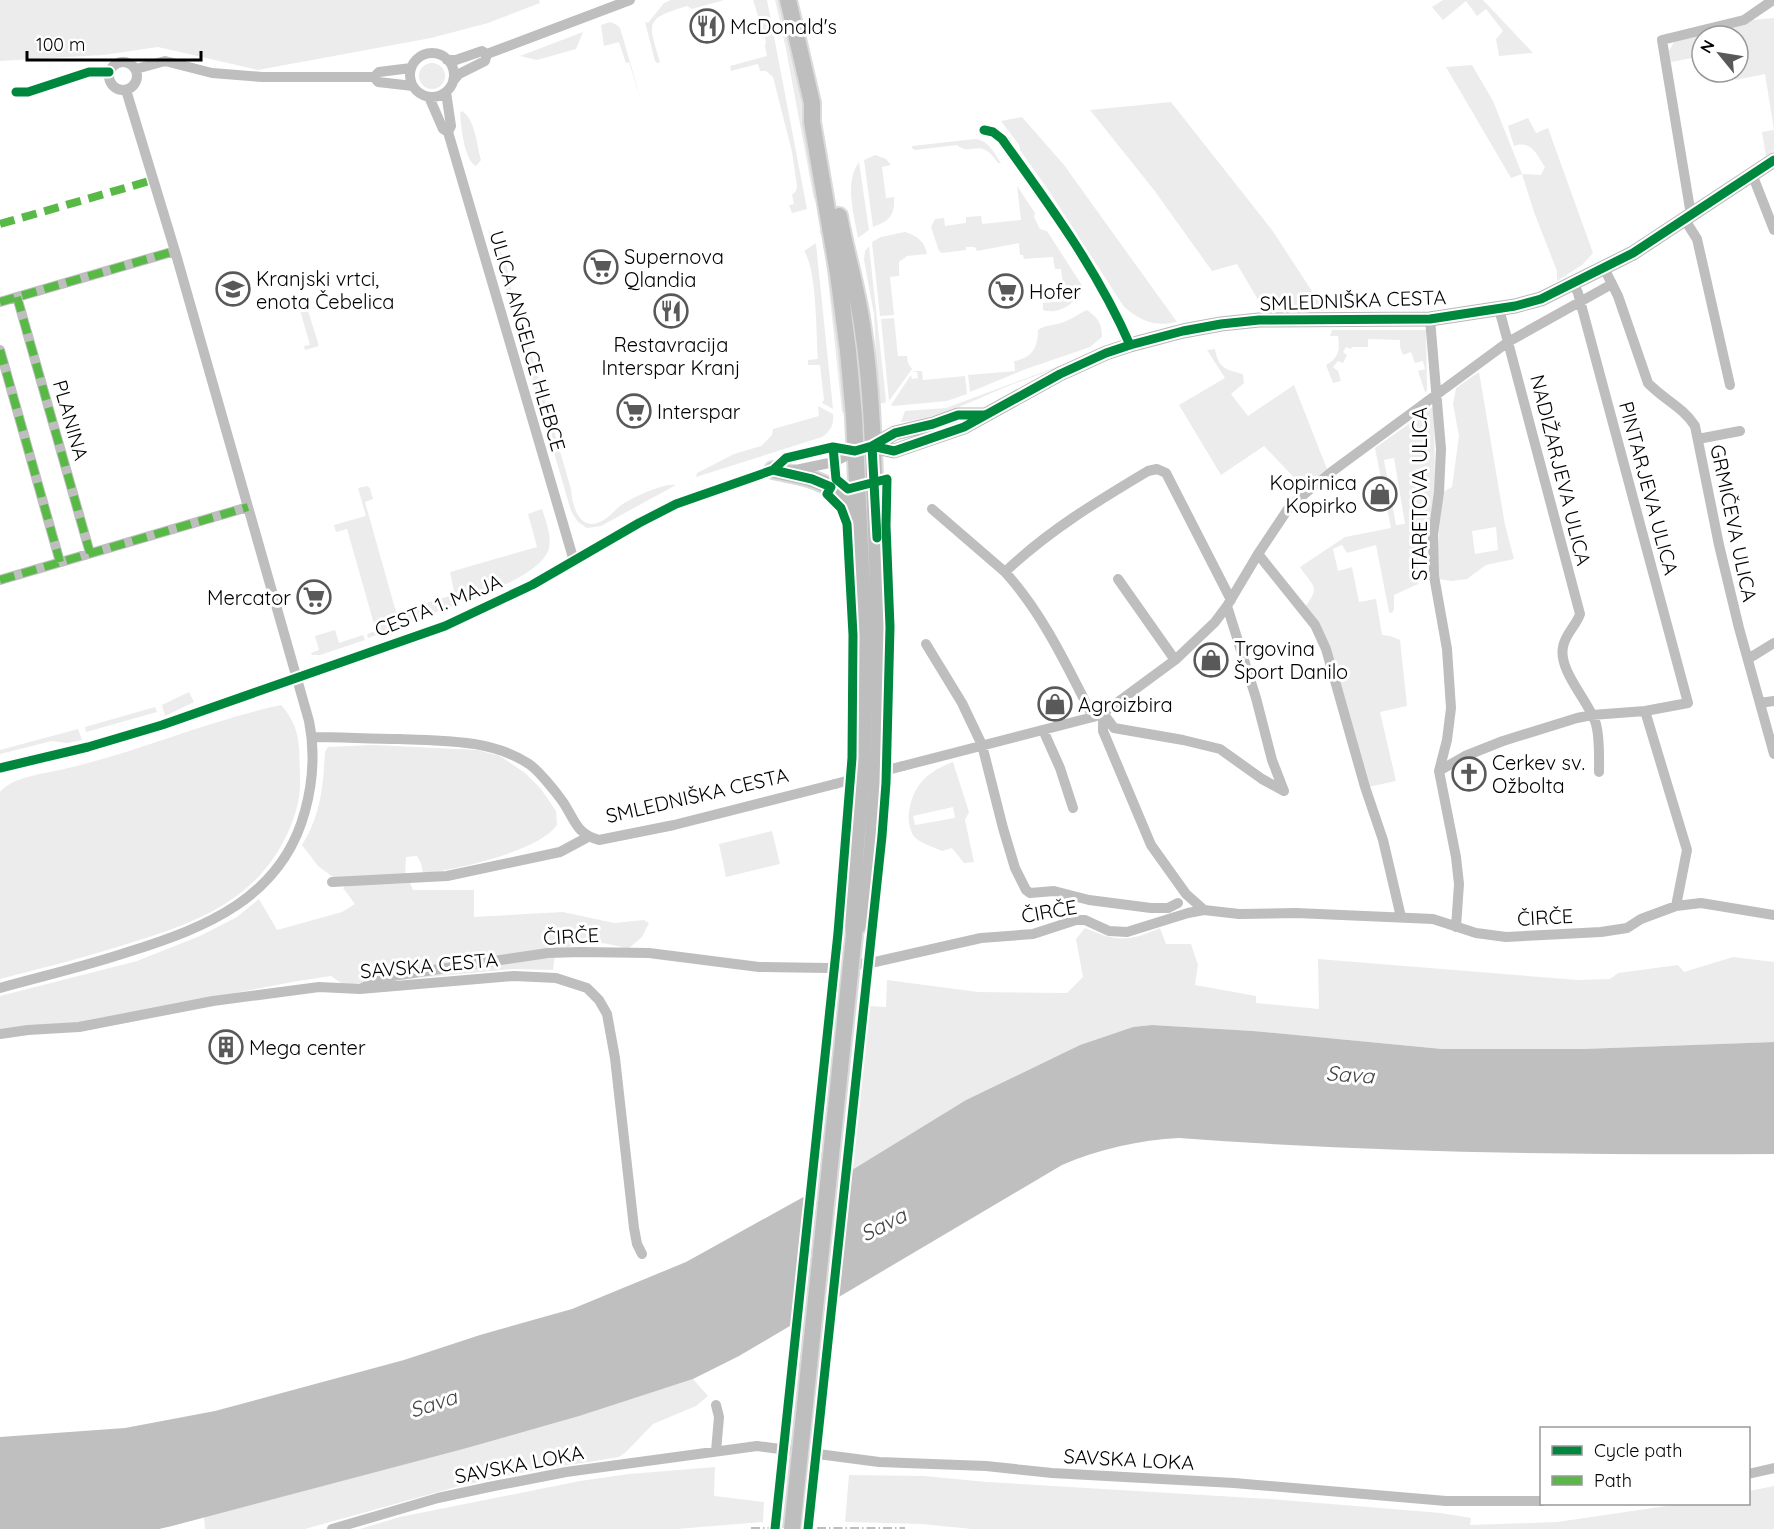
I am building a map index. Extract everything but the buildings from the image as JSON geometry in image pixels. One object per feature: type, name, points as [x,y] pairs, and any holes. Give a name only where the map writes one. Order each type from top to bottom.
[{"type":"main road","points":[[789,0],[812,103],[824,135],[841,228],[862,322],[873,412],[872,446],[880,627],[878,764],[867,889],[861,918],[854,935]]},
{"type":"main road","points":[[792,1529],[854,935],[852,901],[862,766],[864,693],[864,630],[848,351],[812,122],[812,103]]},
{"type":"main road","points":[[772,470],[812,479],[831,487],[847,502],[858,523]]},
{"type":"street","points":[[453,81],[453,69],[441,56],[427,54],[420,57],[411,69],[410,76],[413,86],[419,93],[429,97],[438,96],[446,92],[459,74],[484,61],[487,54],[630,0]]},
{"type":"street","points":[[1731,385],[1697,240],[1688,217],[1662,40],[1744,20],[1773,0]]},
{"type":"street","points":[[447,60],[456,60],[482,51],[487,54]]},
{"type":"street","points":[[136,69],[165,61],[212,73],[262,77],[374,77],[379,72],[411,69]]},
{"type":"street","points":[[129,63],[136,69],[136,82],[126,90],[117,89],[111,84],[110,72],[115,64],[129,63]]},
{"type":"street","points":[[16,92],[28,92],[89,72],[110,72]]},
{"type":"street","points":[[374,77],[378,82],[413,86]]},
{"type":"street","points":[[0,988],[173,938],[203,926],[224,914],[266,881],[280,864],[301,825],[310,794],[313,767],[312,737],[175,251],[126,90]]},
{"type":"street","points":[[429,97],[443,129],[448,132],[451,126],[446,92]]},
{"type":"street","name":"ULICA ANGELCE HLEBCE","points":[[448,132],[574,561]]},
{"type":"street","name":"SMLEDNIŠKA CESTA","points":[[872,446],[895,433],[958,415],[984,415],[1106,353],[1183,331],[1259,320],[1430,319],[1499,309],[1541,299],[1633,253],[1774,160]]},
{"type":"street","points":[[1752,174],[1774,230]]},
{"type":"street","points":[[0,302],[175,251]]},
{"type":"street","name":"GRMIČEVA ULICA","points":[[1604,268],[1648,383],[1656,392],[1687,414],[1695,426],[1719,545],[1774,754]]},
{"type":"street","name":"PINTARJEVA ULICA","points":[[1574,284],[1688,703],[1645,711]]},
{"type":"street","points":[[1499,309],[1508,342],[1612,284]]},
{"type":"street","name":"PLANINA","points":[[17,297],[90,553]]},
{"type":"street","name":"STARETOVA ULICA","points":[[1430,319],[1441,448],[1439,492],[1433,535],[1434,576],[1447,649],[1451,708],[1447,740],[1439,771]]},
{"type":"street","name":"SMLEDNIŠKA CESTA","points":[[312,737],[451,741],[479,744],[503,751],[531,765],[562,801],[578,828],[588,837],[599,840],[674,825],[1098,715],[1175,660],[1215,622],[1290,506],[1330,473],[1508,342]]},
{"type":"street","name":"NADIŽARJEVA ULICA","points":[[1508,342],[1580,614],[1577,624],[1563,647],[1563,657],[1597,726],[1599,772]]},
{"type":"street","points":[[0,350],[60,562]]},
{"type":"street","name":"GRMIČEVA ULICA","points":[[1698,439],[1740,431]]},
{"type":"street","name":"CESTA 1. MAJA","points":[[0,768],[88,747],[162,725],[445,626],[494,604],[574,561],[639,522],[676,504],[772,470],[786,458],[833,447],[855,451],[872,446]]},
{"type":"street","points":[[1005,572],[1034,545],[1072,518],[1148,471],[1157,469],[1166,473],[1229,603],[1272,760],[1284,790],[1262,779],[1220,749],[1114,728],[1098,715]]},
{"type":"street","points":[[0,580],[248,507]]},
{"type":"street","points":[[932,509],[1005,572],[1020,588],[1098,715],[1138,818],[1151,845],[1186,894],[1204,910]]},
{"type":"street","points":[[1258,554],[1315,625],[1326,649],[1365,787],[1383,840],[1401,917]]},
{"type":"street","points":[[1118,579],[1175,660]]},
{"type":"street","points":[[1748,659],[1774,643]]},
{"type":"street","points":[[926,644],[962,703],[982,746],[1011,856],[1026,890],[1030,892],[1054,891],[1089,900],[1151,909],[1168,908],[1178,903]]},
{"type":"street","points":[[1760,703],[1774,701]]},
{"type":"street","points":[[1456,927],[1459,884],[1439,771],[1465,756],[1503,741],[1592,715],[1645,711],[1687,850],[1676,906]]},
{"type":"street","points":[[1043,730],[1060,768],[1072,808]]},
{"type":"street","points":[[332,882],[447,876],[560,852],[588,837]]},
{"type":"street","points":[[1167,919],[1186,894]]},
{"type":"street","name":"ČIRČE","points":[[360,988],[386,977],[548,953],[649,953],[759,967],[829,968],[875,962],[981,938],[1033,934],[1076,920],[1085,920],[1109,931],[1137,931],[1167,919],[1204,910],[1239,914],[1305,913],[1433,919],[1476,933],[1506,937],[1601,932],[1627,927],[1641,919],[1676,906],[1701,903],[1774,915]]},
{"type":"street","name":"SAVSKA CESTA","points":[[0,1034],[79,1026],[213,1001],[320,987],[360,988],[514,976],[556,978],[587,988],[599,1000],[607,1014],[615,1058],[634,1228],[637,1244],[642,1254]]},
{"type":"street","points":[[716,1405],[719,1417],[716,1451]]},
{"type":"street","name":"SAVSKA LOKA","points":[[332,1529],[428,1501],[566,1472],[716,1451],[767,1447],[879,1462],[986,1466],[1052,1473],[1234,1483],[1446,1502],[1540,1501]]},
{"type":"street","points":[[1750,1474],[1774,1468]]},
{"type":"shaded area","points":[[0,0],[539,0],[540,3],[488,23],[431,38],[258,70],[158,47],[103,55],[0,61]]},
{"type":"shaded area","points":[[671,0],[724,0],[692,9],[687,6],[656,19],[652,30],[660,62],[657,63],[645,22],[648,23],[664,3]]},
{"type":"shaded area","points":[[753,0],[767,0],[807,209],[792,213],[789,205],[794,204],[792,195],[797,186],[792,152],[773,77],[766,71],[760,71],[758,64],[731,71],[730,66],[767,56],[766,42]]},
{"type":"shaded area","points":[[775,0],[784,0],[800,81],[803,117],[816,193],[814,200],[786,49]]},
{"type":"shaded area","points":[[1443,0],[1483,0],[1533,53],[1499,56],[1496,39],[1503,31],[1486,9],[1477,16],[1466,1],[1443,20],[1432,7]]},
{"type":"shaded area","points":[[1774,18],[1774,130],[1765,74],[1750,77],[1750,24],[1739,24]]},
{"type":"shaded area","points":[[610,22],[620,28],[642,103],[629,62],[626,63],[619,42],[604,46],[601,25]]},
{"type":"shaded area","points":[[583,32],[576,49],[537,60],[520,56]]},
{"type":"shaded area","points":[[1690,38],[1690,58],[1671,62],[1669,51],[1674,42]]},
{"type":"shaded area","points":[[432,63],[441,67],[445,76],[441,85],[432,89],[423,85],[419,76],[423,67]]},
{"type":"shaded area","points":[[1472,65],[1493,101],[1522,174],[1511,178],[1446,67]]},
{"type":"shaded area","points":[[1171,102],[1272,230],[1325,311],[1264,310],[1237,264],[1212,271],[1154,190],[1090,110]]},
{"type":"shaded area","points":[[462,111],[470,120],[475,133],[481,160],[476,166],[469,157],[464,142],[460,113]]},
{"type":"shaded area","points":[[1022,117],[1064,165],[1177,322],[1162,324],[1149,322],[1124,307],[1001,121]]},
{"type":"shaded area","points":[[1528,118],[1536,133],[1548,128],[1593,253],[1582,265],[1557,281],[1557,271],[1522,174],[1541,175],[1545,167],[1533,149],[1525,145],[1514,146],[1508,126]]},
{"type":"shaded area","points":[[1774,130],[1774,151],[1766,156],[1762,132]]},
{"type":"shaded area","points":[[975,139],[988,144],[1001,163],[981,148],[967,149],[957,145],[915,150],[912,148],[912,146]]},
{"type":"shaded area","points":[[875,155],[886,159],[891,165],[882,167],[886,198],[894,197],[894,203],[892,213],[887,220],[873,227],[864,160]]},
{"type":"shaded area","points":[[859,162],[869,230],[858,238],[851,189],[854,170]]},
{"type":"shaded area","points":[[1017,186],[1035,213],[1034,217],[1040,229],[1047,231],[1083,287],[1073,302],[1062,309],[1043,310],[1043,303],[1065,301],[1061,269],[1055,269],[1053,257],[1024,259],[1023,255],[1020,255],[1019,243],[977,251],[975,247],[966,247],[966,250],[942,253],[939,251],[931,227],[935,219],[944,218],[945,226],[966,223],[966,217],[981,216],[982,224],[1021,220]]},
{"type":"shaded area","points":[[488,229],[507,267],[512,310]]},
{"type":"shaded area","points":[[819,230],[825,235],[845,413],[842,412],[824,242]]},
{"type":"shaded area","points":[[905,232],[920,240],[927,254],[907,256],[899,262],[899,276],[890,277],[894,315],[880,316],[872,242],[881,237]]},
{"type":"shaded area","points":[[816,243],[833,409],[822,403],[824,400],[820,365],[808,365],[808,360],[818,359],[814,286],[804,251]]},
{"type":"shaded area","points":[[869,246],[885,403],[880,403],[878,396],[874,314],[864,260],[865,251]]},
{"type":"shaded area","points":[[305,301],[319,346],[305,350],[304,346],[310,345],[298,303]]},
{"type":"shaded area","points":[[1087,310],[1099,321],[1102,332],[1102,337],[1090,347],[1026,369],[970,392],[968,375],[1015,371],[1014,361],[1030,355],[1033,351],[1037,342],[1038,330],[1065,322]]},
{"type":"shaded area","points":[[894,318],[898,356],[907,356],[912,369],[889,401],[881,319]]},
{"type":"shaded area","points":[[522,321],[578,516],[594,524],[602,521],[620,506],[639,495],[663,486],[676,485],[601,526],[587,528],[578,522],[571,511],[518,328]]},
{"type":"shaded area","points":[[1332,330],[1426,330],[1427,391],[1425,392],[1418,371],[1425,369],[1423,361],[1415,363],[1411,352],[1403,355],[1400,340],[1368,339],[1368,347],[1352,347],[1351,349],[1346,347],[1343,352],[1347,355],[1343,363],[1338,361],[1333,367],[1338,371],[1341,381],[1333,383],[1326,365],[1334,359],[1339,349],[1338,336],[1330,336]]},
{"type":"shaded area","points":[[1215,349],[1218,360],[1224,367],[1243,374],[1244,383],[1231,394],[1248,416],[1294,385],[1327,469],[1304,488],[1264,446],[1221,475],[1179,405],[1225,378],[1207,350]]},
{"type":"shaded area","points":[[1086,356],[960,407],[931,417],[901,422],[905,411],[946,408]]},
{"type":"shaded area","points":[[914,371],[922,371],[923,380],[965,376],[967,394],[947,401],[891,405],[911,375],[912,379],[918,378],[917,372]]},
{"type":"shaded area","points":[[1479,372],[1505,525],[1514,559],[1486,565],[1467,579],[1451,581],[1439,579],[1436,561],[1443,492],[1452,487],[1459,436],[1453,404],[1456,388]],"holes":[[[1496,527],[1498,550],[1475,554],[1472,531]]]},
{"type":"shaded area","points":[[818,406],[833,414],[831,427],[822,437],[696,477],[697,473],[734,454],[761,446],[772,435],[773,429],[819,416]]},
{"type":"shaded area","points":[[1434,406],[1435,486],[1430,527],[1414,529],[1414,546],[1418,547],[1418,584],[1394,595],[1394,609],[1392,613],[1389,612],[1376,545],[1347,553],[1342,545],[1333,549],[1338,571],[1352,567],[1359,602],[1376,599],[1382,635],[1400,640],[1407,706],[1380,712],[1396,781],[1368,787],[1328,651],[1305,607],[1314,590],[1312,583],[1300,567],[1345,537],[1391,528],[1375,448]],"holes":[[[1394,458],[1405,524],[1396,525],[1384,460]]]},
{"type":"shaded area","points":[[367,486],[370,488],[373,499],[365,502],[396,612],[450,596],[453,606],[368,638],[367,634],[376,631],[347,529],[336,532],[334,525],[366,516],[358,488]]},
{"type":"shaded area","points":[[542,509],[550,541],[543,559],[524,575],[511,582],[465,603],[460,601],[454,591],[450,572],[537,547],[528,514]]},
{"type":"shaded area","points":[[335,630],[339,643],[363,635],[365,640],[320,655],[312,655],[311,653],[319,650],[315,636]]},
{"type":"shaded area","points":[[189,692],[194,702],[165,716],[162,705]]},
{"type":"shaded area","points":[[281,705],[293,722],[298,739],[300,791],[289,830],[277,853],[262,873],[226,903],[183,925],[102,952],[0,979],[0,792],[13,782],[30,776],[92,762],[226,719]]},
{"type":"shaded area","points":[[155,707],[157,712],[86,732],[85,727]]},
{"type":"shaded area","points":[[78,729],[82,740],[67,743],[52,741],[0,754],[0,750]]},
{"type":"shaded area","points":[[373,745],[477,750],[500,756],[525,773],[541,789],[556,811],[557,825],[547,835],[515,851],[455,868],[423,874],[417,856],[406,857],[405,877],[333,877],[318,866],[302,845],[317,811],[322,788],[325,752],[328,747]]},
{"type":"shaded area","points":[[953,762],[969,812],[965,820],[974,862],[964,863],[952,848],[942,851],[922,843],[915,838],[909,824],[911,802],[918,787],[929,775]],"holes":[[[953,807],[955,818],[915,825],[913,816]]]},
{"type":"shaded area","points":[[772,831],[780,864],[726,877],[719,844]]},
{"type":"shaded area","points":[[410,883],[413,890],[474,890],[474,917],[563,912],[614,923],[644,920],[649,923],[642,937],[628,949],[608,944],[582,943],[555,954],[553,970],[512,969],[344,985],[331,976],[77,1023],[0,1031],[0,996],[137,961],[200,936],[237,917],[259,899],[277,930],[342,912],[355,904],[343,888],[347,885]]},
{"type":"shaded area","points":[[1085,928],[1115,938],[1130,938],[1160,928],[1166,944],[1191,944],[1198,965],[1195,985],[1256,996],[1256,1003],[1319,1009],[1318,959],[1578,980],[1610,979],[1618,973],[1678,965],[1684,972],[1733,957],[1774,962],[1774,1042],[1583,1049],[1442,1049],[1253,1031],[1152,1025],[1133,1027],[1080,1045],[966,1100],[852,1170],[868,1006],[886,1007],[887,980],[978,992],[1067,993],[1083,977],[1076,939]]},
{"type":"shaded area","points":[[693,1379],[708,1396],[696,1406],[653,1424],[619,1457],[520,1473],[456,1487],[305,1529],[205,1529],[204,1517],[510,1434]]},
{"type":"shaded area","points":[[715,1467],[714,1496],[764,1502],[763,1522],[676,1529],[360,1529],[400,1517],[580,1481],[629,1474]]},
{"type":"shaded area","points":[[849,1475],[924,1476],[1269,1499],[1441,1513],[1471,1518],[1470,1525],[1557,1522],[1673,1505],[1750,1505],[1750,1491],[1774,1486],[1774,1529],[972,1529],[922,1524],[845,1522]]},
{"type":"water","name":"Sava","points":[[1152,1025],[1253,1031],[1442,1049],[1583,1049],[1774,1042],[1774,1154],[1476,1152],[1328,1147],[1179,1138],[1120,1146],[1062,1165],[739,1356],[693,1379],[579,1416],[463,1449],[159,1529],[0,1529],[0,1437],[125,1428],[215,1411],[404,1360],[480,1335],[572,1309],[686,1262],[852,1170],[966,1100],[1080,1045],[1133,1027]]},
{"type":"pier","points":[[852,1166],[837,1300],[792,1327],[807,1191]]},
{"type":"railway","points":[[751,1529],[905,1529]]},
{"type":"marked path","points":[[0,224],[153,180]]},
{"type":"marked path","points":[[0,302],[175,251]]},
{"type":"marked path","points":[[17,297],[90,553]]},
{"type":"marked path","points":[[0,350],[60,562]]},
{"type":"marked path","points":[[0,580],[248,507]]},
{"type":"cycle path","points":[[16,92],[28,92],[89,72],[109,72]]},
{"type":"cycle path","points":[[984,130],[993,132],[1002,139],[1055,213],[1088,264],[1130,345]]},
{"type":"cycle path","points":[[872,446],[894,451],[964,427],[1060,374],[1106,353],[1183,331],[1259,320],[1430,319],[1515,306],[1541,299],[1633,253],[1774,160]]},
{"type":"cycle path","points":[[0,768],[88,747],[162,725],[445,626],[532,585],[676,504],[773,470],[786,458],[833,447],[855,451],[872,446],[895,433],[958,415],[984,415]]},
{"type":"cycle path","points":[[872,446],[877,538]]},
{"type":"cycle path","points":[[808,1529],[882,836],[886,783],[890,627],[886,526],[887,479],[848,489],[836,479],[833,447]]},
{"type":"cycle path","points":[[773,470],[812,479],[831,487],[827,494],[841,508],[847,524],[853,635],[852,758],[838,933],[775,1529]]},
{"type":"place","name":"McDonald's","points":[[707,26]]},
{"type":"place","name":"Supernova Qlandia","points":[[601,267]]},
{"type":"place","name":"Kranjski vrtci, enota Čebelica","points":[[233,289]]},
{"type":"place","name":"Hofer","points":[[1006,291]]},
{"type":"place","name":"Restavracija Interspar Kranj","points":[[671,311]]},
{"type":"place","name":"Interspar","points":[[634,411]]},
{"type":"place","name":"Kopirnica Kopirko","points":[[1380,494]]},
{"type":"place","name":"Mercator","points":[[314,597]]},
{"type":"place","name":"Trgovina Šport Danilo","points":[[1211,660]]},
{"type":"place","name":"Agroizbira","points":[[1055,704]]},
{"type":"place","name":"Cerkev sv. Ožbolta","points":[[1469,774]]},
{"type":"place","name":"Mega center","points":[[226,1047]]}]
